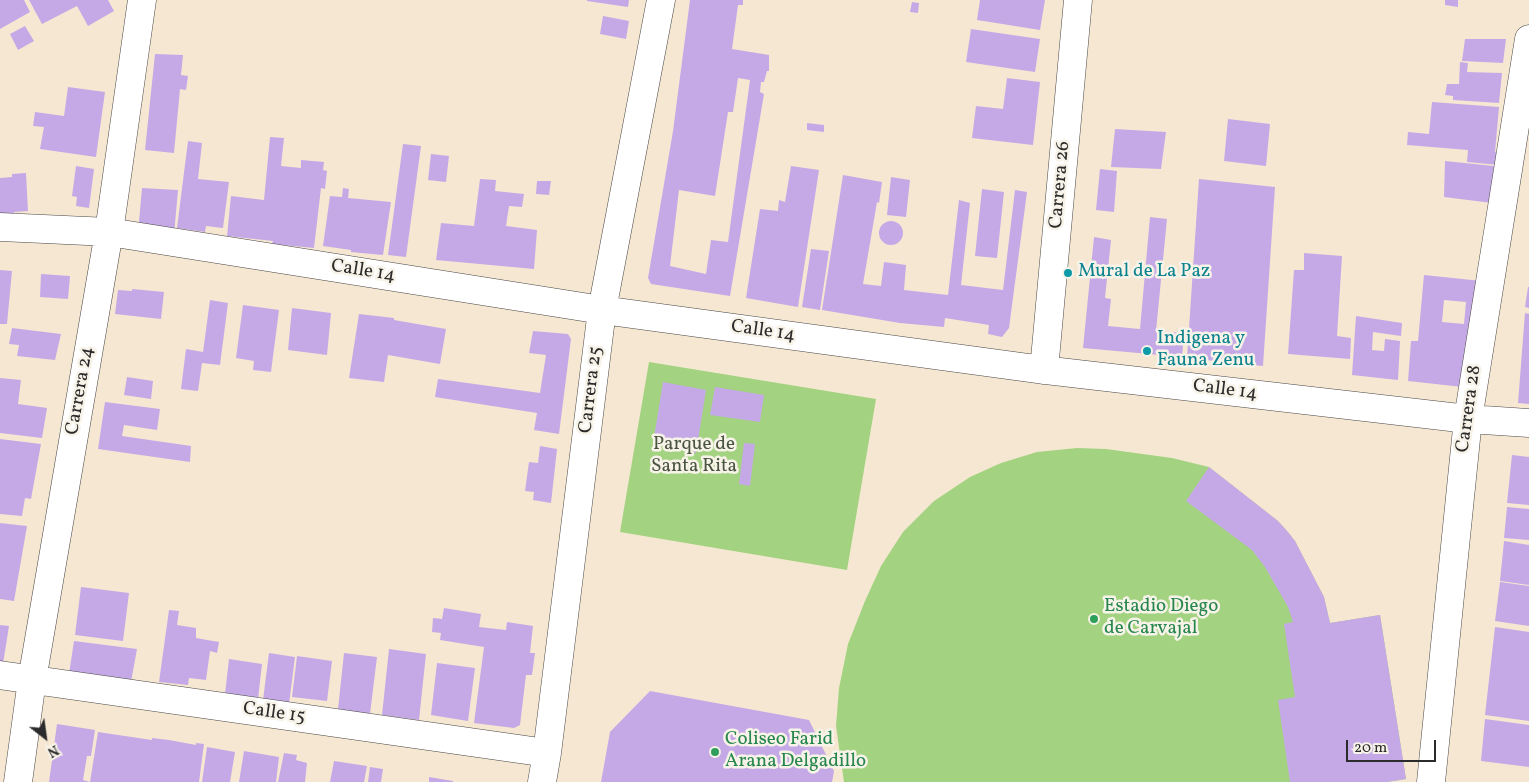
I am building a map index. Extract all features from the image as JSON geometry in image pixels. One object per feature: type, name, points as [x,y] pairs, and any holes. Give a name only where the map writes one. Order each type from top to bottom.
[{"type":"street","name":"Carrera 24","points":[[18,782],[32,680],[109,232],[142,0]]},
{"type":"street","name":"Carrera 25","points":[[542,782],[602,310],[661,0]]},
{"type":"street","name":"Carrera 26","points":[[1044,370],[1078,0]]},
{"type":"street","name":"Carrera 28","points":[[1431,782],[1468,419],[1526,83],[1529,39]]},
{"type":"street","name":"Calle 14","points":[[0,227],[109,232],[602,310],[1044,370],[1468,419],[1529,424]]},
{"type":"street","name":"Calle 15","points":[[0,675],[547,753]]},
{"type":"green space","name":"Parque de Santa Rita","points":[[649,362],[876,399],[847,570],[620,532]]},
{"type":"green space","name":"Estadio Diego de Carvajal","points":[[1077,448],[1106,449],[1172,458],[1209,467],[1278,521],[1295,541],[1324,597],[1330,623],[1380,615],[1406,779],[1387,782],[844,782],[836,726],[839,688],[848,644],[881,566],[903,532],[934,501],[970,477],[1001,463],[1037,452]]},
{"type":"building","points":[[0,0],[24,0],[30,12],[0,29]]},
{"type":"building","points":[[29,0],[108,0],[114,11],[88,26],[77,6],[42,24]]},
{"type":"building","points":[[587,0],[629,0],[628,7]]},
{"type":"building","points":[[690,0],[743,0],[743,5],[738,5],[732,49],[769,55],[769,71],[767,71],[764,82],[761,82],[760,92],[764,94],[730,296],[651,284],[648,278],[673,131]],"holes":[[[738,78],[750,80],[728,242],[711,240],[706,274],[670,266],[679,190],[715,196],[728,112],[733,112]]]},
{"type":"building","points":[[980,0],[1045,0],[1040,30],[977,20]]},
{"type":"building","points":[[1445,0],[1458,0],[1458,7],[1445,5]]},
{"type":"building","points":[[912,2],[919,3],[918,13],[910,12]]},
{"type":"building","points":[[603,16],[629,21],[626,39],[600,34]]},
{"type":"building","points":[[25,26],[34,41],[18,50],[10,34]]},
{"type":"building","points":[[971,29],[1040,39],[1035,72],[966,62]]},
{"type":"building","points":[[1465,39],[1506,39],[1503,63],[1462,61]]},
{"type":"building","points":[[155,54],[183,55],[181,75],[188,76],[186,90],[180,89],[174,153],[145,150]]},
{"type":"building","points":[[1460,62],[1468,63],[1467,72],[1502,73],[1499,103],[1453,100],[1453,96],[1445,95],[1447,84],[1459,84]]},
{"type":"building","points":[[1007,78],[1040,82],[1033,145],[972,138],[976,106],[1003,109]]},
{"type":"building","points":[[68,87],[105,92],[96,157],[40,149],[44,127],[33,126],[35,112],[64,116]]},
{"type":"building","points":[[1432,102],[1499,107],[1495,152],[1500,153],[1499,165],[1467,162],[1468,150],[1407,145],[1408,132],[1429,134]]},
{"type":"building","points":[[1228,119],[1270,124],[1266,166],[1224,161]]},
{"type":"building","points":[[807,123],[824,125],[824,132],[807,130]]},
{"type":"building","points":[[1115,129],[1166,132],[1161,169],[1111,167]]},
{"type":"building","points":[[270,137],[284,138],[281,166],[301,168],[301,160],[324,162],[323,170],[327,171],[325,189],[321,188],[314,248],[272,244],[273,241],[227,236],[231,196],[264,200]]},
{"type":"building","points":[[188,141],[202,143],[198,179],[229,182],[223,228],[206,226],[205,232],[177,228]]},
{"type":"building","points":[[403,144],[421,146],[406,257],[388,255]]},
{"type":"building","points":[[431,154],[449,156],[446,182],[428,180]]},
{"type":"building","points":[[1445,161],[1494,166],[1492,203],[1444,197]]},
{"type":"building","points":[[76,166],[94,169],[89,208],[76,206],[77,197],[72,196]]},
{"type":"building","points":[[791,166],[819,170],[798,307],[746,298],[760,209],[778,211],[779,200],[785,202]]},
{"type":"building","points":[[1100,169],[1117,171],[1114,212],[1096,210]]},
{"type":"building","points":[[26,173],[28,211],[14,212],[14,216],[0,217],[0,178],[12,177],[12,174]]},
{"type":"building","points":[[843,175],[882,182],[863,284],[881,286],[884,262],[906,265],[904,290],[948,295],[959,200],[970,203],[961,285],[1003,290],[1015,190],[1027,192],[1009,328],[1002,337],[988,334],[989,325],[945,318],[944,327],[900,323],[822,310]]},
{"type":"building","points":[[891,177],[910,180],[906,217],[887,215]]},
{"type":"building","points":[[480,179],[496,180],[495,191],[524,194],[522,207],[509,206],[506,226],[537,230],[534,269],[436,260],[441,223],[474,226]]},
{"type":"building","points":[[1199,179],[1275,187],[1263,366],[1187,358]]},
{"type":"building","points":[[537,181],[551,181],[549,195],[536,194]]},
{"type":"building","points":[[142,188],[178,190],[174,235],[138,233]]},
{"type":"building","points":[[343,188],[349,189],[348,198],[391,202],[383,255],[351,252],[351,250],[323,246],[330,196],[342,197]]},
{"type":"building","points":[[982,189],[1004,192],[997,258],[975,256]]},
{"type":"building","points":[[1150,217],[1167,219],[1156,331],[1184,333],[1182,357],[1083,348],[1094,237],[1111,240],[1105,298],[1111,299],[1108,326],[1140,329]]},
{"type":"building","points":[[886,221],[896,221],[903,228],[903,238],[896,245],[886,245],[879,238],[879,228]]},
{"type":"building","points":[[811,249],[829,251],[820,310],[802,307]]},
{"type":"building","points":[[1304,253],[1342,256],[1337,336],[1351,338],[1350,359],[1288,354],[1294,270],[1304,270]]},
{"type":"building","points":[[0,270],[12,271],[7,324],[0,324]]},
{"type":"building","points":[[41,274],[70,276],[68,299],[40,297]]},
{"type":"building","points":[[1424,275],[1491,282],[1481,389],[1408,381],[1411,341],[1418,341]],"holes":[[[1444,300],[1466,302],[1464,324],[1442,322]]]},
{"type":"building","points":[[1529,287],[1529,308],[1525,307]]},
{"type":"building","points":[[132,289],[164,292],[161,319],[115,314],[118,290],[132,291]]},
{"type":"building","points":[[210,300],[228,303],[220,365],[202,363],[198,391],[181,389],[186,349],[203,352]]},
{"type":"building","points":[[243,305],[279,310],[271,372],[253,370],[254,361],[236,358]]},
{"type":"building","points":[[292,308],[331,313],[327,355],[288,350]]},
{"type":"building","points":[[1525,313],[1529,314],[1529,404],[1518,403]]},
{"type":"building","points":[[359,314],[394,318],[394,320],[446,329],[440,364],[388,355],[384,382],[349,378]]},
{"type":"building","points":[[1356,316],[1402,323],[1401,336],[1373,332],[1372,350],[1384,351],[1385,339],[1400,341],[1398,380],[1352,375]]},
{"type":"building","points":[[12,328],[61,334],[55,360],[17,356],[19,345],[9,344]]},
{"type":"building","points":[[533,331],[568,334],[571,339],[559,434],[534,430],[537,413],[435,397],[438,379],[540,393],[546,355],[529,353]]},
{"type":"building","points":[[127,377],[153,381],[151,399],[124,395]]},
{"type":"building","points":[[0,378],[21,380],[18,404],[47,408],[42,438],[0,433]]},
{"type":"building","points":[[663,382],[706,390],[696,453],[653,444]]},
{"type":"building","points":[[715,387],[764,395],[760,422],[710,415]]},
{"type":"building","points":[[105,402],[160,409],[157,430],[124,425],[122,436],[191,446],[190,462],[98,449]]},
{"type":"building","points":[[0,439],[41,444],[31,499],[25,498],[22,516],[0,514]]},
{"type":"building","points":[[744,443],[755,444],[750,486],[739,484]]},
{"type":"building","points":[[540,446],[557,449],[551,503],[533,500],[534,492],[525,491],[529,462],[538,463]]},
{"type":"building","points":[[1512,455],[1529,457],[1529,505],[1507,503]]},
{"type":"building","points":[[1209,467],[1278,521],[1295,541],[1324,597],[1330,623],[1380,615],[1406,779],[1387,782],[1290,782],[1278,700],[1295,697],[1284,624],[1293,622],[1288,607],[1265,567],[1252,550],[1186,501]]},
{"type":"building","points":[[1507,507],[1529,509],[1529,540],[1504,538]]},
{"type":"building","points":[[0,523],[27,526],[14,601],[0,599]]},
{"type":"building","points":[[1504,541],[1529,545],[1529,585],[1500,581]]},
{"type":"building","points":[[1500,582],[1529,586],[1529,626],[1495,621]]},
{"type":"building","points":[[81,587],[129,593],[123,641],[75,635]]},
{"type":"building","points":[[444,608],[481,614],[479,627],[506,630],[507,622],[533,626],[530,653],[535,653],[532,675],[526,675],[520,725],[514,728],[474,723],[484,647],[440,640],[441,633],[432,632],[433,618],[442,619]]},
{"type":"building","points":[[169,610],[179,611],[177,625],[196,628],[196,638],[219,642],[217,653],[210,651],[206,680],[189,678],[188,685],[159,682]]},
{"type":"building","points":[[0,625],[9,626],[3,664],[0,664]]},
{"type":"building","points":[[1495,627],[1529,632],[1529,721],[1485,715]]},
{"type":"building","points":[[74,641],[137,649],[131,682],[69,674]]},
{"type":"building","points":[[389,649],[426,654],[419,720],[382,715]]},
{"type":"building","points":[[269,653],[295,657],[289,704],[263,700]]},
{"type":"building","points":[[344,653],[377,657],[370,714],[338,709]]},
{"type":"building","points":[[297,656],[332,661],[327,701],[292,697]]},
{"type":"building","points":[[229,659],[262,664],[258,699],[225,694]]},
{"type":"building","points":[[437,663],[475,668],[468,721],[431,715]]},
{"type":"building","name":"Coliseo Farid Arana Delgadillo","points":[[650,691],[809,720],[834,771],[832,782],[601,782],[610,732]]},
{"type":"building","points":[[1485,719],[1529,725],[1529,767],[1481,761]]},
{"type":"building","points":[[57,724],[95,730],[91,756],[87,756],[83,780],[90,782],[49,782]]},
{"type":"building","points":[[98,732],[196,745],[196,743],[204,744],[199,782],[90,782]]},
{"type":"building","points":[[207,747],[235,752],[230,782],[202,782]]},
{"type":"building","points":[[244,751],[279,757],[276,782],[239,782]]},
{"type":"building","points":[[284,753],[297,755],[296,760],[307,763],[305,782],[278,782]]},
{"type":"building","points":[[334,761],[367,766],[364,782],[330,782]]},
{"type":"building","points":[[370,767],[383,769],[381,782],[368,782]]},
{"type":"building","points":[[429,777],[453,781],[453,782],[429,782]]},
{"type":"place","name":"Mural de La Paz","points":[[1068,273]]},
{"type":"place","name":"Indigena y Fauna Zenu","points":[[1147,351]]},
{"type":"place","name":"Estadio Diego de Carvajal","points":[[1094,619]]},
{"type":"place","name":"Coliseo Farid Arana Delgadillo","points":[[715,752]]}]
